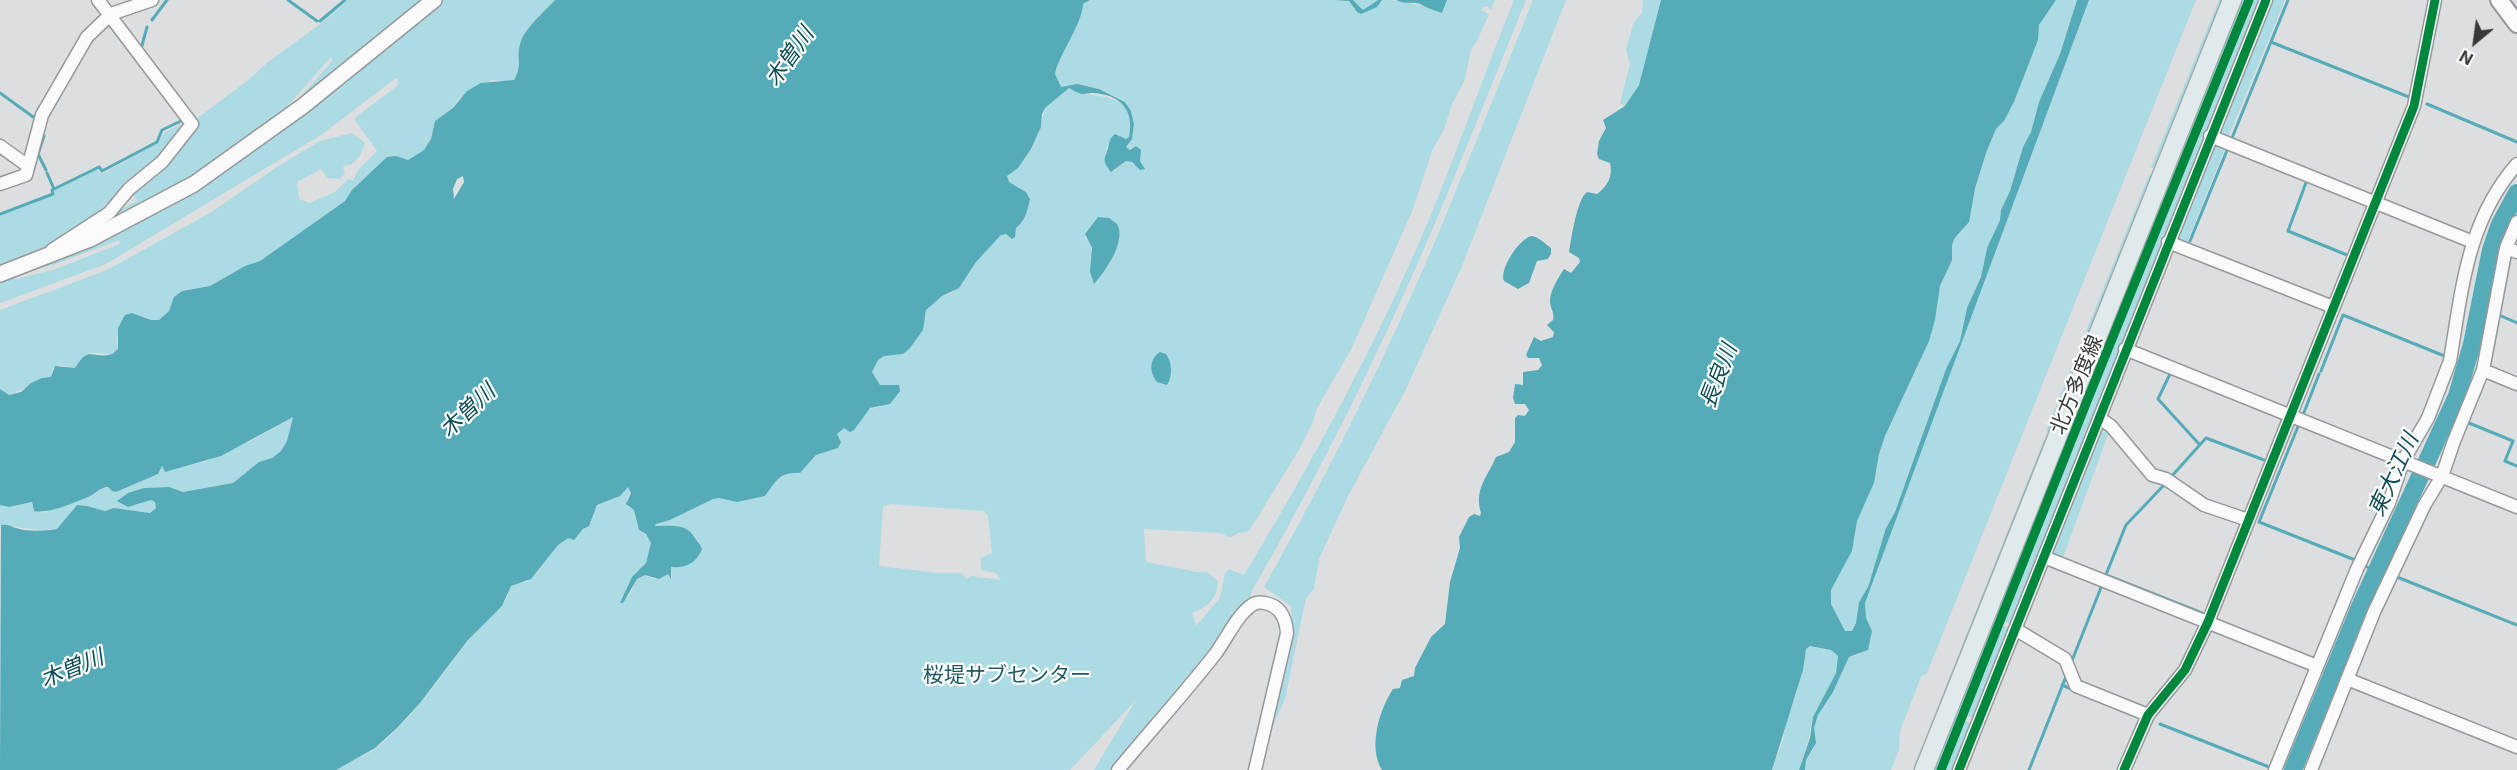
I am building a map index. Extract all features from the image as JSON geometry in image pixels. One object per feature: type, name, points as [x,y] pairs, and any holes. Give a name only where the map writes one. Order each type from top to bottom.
[{"type":"main road","name":"北方多度線","points":[[1924,770],[2232,0]]},
{"type":"main road","points":[[2499,0],[2517,24]]},
{"type":"street","points":[[43,259],[55,247],[108,213],[129,189],[162,162],[192,124],[111,14],[98,0]]},
{"type":"street","points":[[0,184],[26,175],[42,115],[87,37],[111,14],[152,0]]},
{"type":"street","points":[[0,274],[90,239],[194,184],[303,106],[434,0]]},
{"type":"street","points":[[1959,770],[2266,0]]},
{"type":"street","points":[[2124,770],[2148,715],[2185,670],[2208,622],[2414,106],[2435,0]]},
{"type":"street","points":[[2210,136],[2473,242]]},
{"type":"street","points":[[0,146],[28,166]]},
{"type":"street","points":[[2275,770],[2357,569],[2444,379],[2450,361],[2473,242],[2481,219],[2499,184],[2517,164]]},
{"type":"street","points":[[2311,770],[2374,612],[2451,447],[2483,370],[2517,222]]},
{"type":"street","points":[[2168,242],[2333,307]]},
{"type":"street","points":[[2126,349],[2289,417],[2517,507]]},
{"type":"street","points":[[2483,370],[2517,384]]},
{"type":"street","points":[[2098,418],[2111,426],[2152,475],[2166,479],[2204,505],[2248,520]]},
{"type":"street","points":[[2044,557],[2318,666]]},
{"type":"street","points":[[1118,770],[1216,653],[1245,612],[1253,603],[1259,602],[1275,606],[1281,612],[1286,621],[1287,633],[1255,770]]},
{"type":"street","points":[[2015,629],[2065,659],[2076,686],[2148,715]]},
{"type":"street","points":[[2347,679],[2517,747]]},
{"type":"green space","points":[[348,0],[428,0],[283,117],[333,60],[331,57],[271,125],[192,180],[60,246],[137,201],[131,190],[195,120]]},
{"type":"green space","points":[[441,0],[555,0],[523,36],[519,44],[521,64],[514,80],[511,82],[493,80],[459,98],[453,108],[435,121],[431,139],[424,150],[408,160],[396,156],[381,166],[361,181],[345,201],[260,261],[210,286],[182,291],[173,301],[169,311],[159,320],[151,320],[138,315],[117,337],[118,349],[112,354],[91,353],[75,368],[60,365],[53,368],[51,378],[39,380],[9,395],[0,389],[0,310],[107,270],[210,213],[320,141],[352,133],[365,143],[360,156],[351,165],[343,167],[345,174],[339,179],[327,178],[321,169],[297,182],[299,199],[310,203],[335,192],[348,179],[353,180],[359,169],[377,151],[355,120],[357,116],[397,86],[398,79],[396,78],[321,135],[106,264],[0,303],[0,278],[17,279],[56,269],[120,244],[119,240],[53,265],[20,273],[145,216]]},
{"type":"green space","name":"桜堤サブセンター","points":[[1090,0],[1348,0],[1357,12],[1377,7],[1382,0],[1412,3],[1442,13],[1447,0],[1495,0],[1491,10],[1487,6],[1481,10],[1489,14],[1471,49],[1465,79],[1432,151],[1413,209],[1351,350],[1316,410],[1313,422],[1300,448],[1251,528],[1247,532],[1238,533],[1230,538],[1221,533],[1144,529],[1146,562],[1207,572],[1218,581],[1216,593],[1210,602],[1192,613],[1196,626],[1220,598],[1225,573],[1229,569],[1244,575],[1342,403],[1365,359],[1427,224],[1514,0],[1526,0],[1433,228],[1392,321],[1325,457],[1250,598],[1213,650],[1113,770],[1094,770],[1136,700],[1070,770],[336,770],[376,748],[407,719],[473,635],[505,602],[511,586],[527,582],[562,542],[568,537],[575,539],[591,523],[598,505],[616,498],[628,486],[631,490],[627,499],[628,506],[634,510],[639,530],[650,538],[646,563],[630,581],[627,600],[637,579],[645,575],[655,579],[668,574],[672,578],[671,567],[689,564],[702,550],[690,533],[678,528],[655,526],[656,524],[670,520],[713,499],[737,502],[765,496],[773,484],[783,476],[792,472],[798,474],[817,455],[836,449],[841,442],[837,434],[841,430],[863,413],[880,407],[899,386],[880,385],[872,372],[878,360],[925,319],[926,310],[942,296],[952,293],[963,282],[976,262],[1001,235],[1022,223],[1030,197],[1009,182],[1007,176],[1018,168],[1031,149],[1039,133],[1045,108],[1066,89],[1113,99],[1126,108],[1131,125],[1129,137],[1126,139],[1115,134],[1106,151],[1105,160],[1109,170],[1114,171],[1126,161],[1145,168],[1140,161],[1136,146],[1129,150],[1126,147],[1132,139],[1134,124],[1131,111],[1123,100],[1099,89],[1077,84],[1063,88],[1058,84],[1055,74],[1082,5]],"holes":[[[1098,217],[1109,218],[1120,238],[1110,264],[1097,281],[1090,243],[1085,238],[1087,231]],[[891,504],[984,511],[988,515],[992,553],[981,558],[981,570],[996,573],[1001,580],[971,576],[967,579],[961,573],[937,573],[879,566],[883,507]]]},
{"type":"green space","points":[[1353,0],[1378,0],[1363,10]]},
{"type":"green space","points":[[1533,0],[1566,0],[1462,266],[1405,391],[1348,496],[1319,559],[1314,589],[1306,598],[1285,699],[1269,735],[1288,655],[1291,606],[1264,587],[1312,500],[1399,322],[1439,232]]},
{"type":"green space","points":[[1643,0],[1661,0],[1639,85],[1625,106],[1620,103],[1630,64],[1626,50],[1633,24],[1642,12]]},
{"type":"green space","points":[[2056,0],[2077,0],[2060,54],[2039,102],[2031,132],[2023,147],[2010,191],[2001,210],[2000,220],[1987,248],[1981,277],[1967,308],[1960,341],[1946,369],[1895,512],[1886,528],[1868,587],[1859,603],[1856,623],[1852,631],[1845,631],[1831,604],[1831,590],[1852,551],[1857,521],[1874,483],[1885,436],[1917,368],[1935,320],[1940,286],[1952,260],[1954,239],[1964,229],[1986,153],[1996,129],[2004,121],[2014,102],[2038,40],[2039,25]]},
{"type":"green space","points":[[2089,0],[2196,0],[1927,673],[1921,677],[1900,731],[1899,750],[1891,770],[1805,770],[1806,760],[1814,748],[1814,728],[1818,715],[1833,692],[1849,657],[1863,652],[1869,641],[1872,631],[1866,618],[1865,603]]},
{"type":"green space","points":[[2219,0],[2226,0],[2157,170],[2151,167]]},
{"type":"green space","points":[[2238,0],[2247,0],[1998,619],[1991,616]]},
{"type":"green space","points":[[2252,0],[2263,0],[2013,625],[2003,621]]},
{"type":"green space","points":[[2270,0],[2285,0],[2227,140],[2216,133]]},
{"type":"green space","points":[[185,122],[178,137],[157,155],[160,160],[119,198],[104,205],[107,211],[46,250],[0,267],[0,215],[55,195],[54,191],[96,169],[102,174],[158,143],[164,133]]},
{"type":"green space","points":[[2213,144],[2226,146],[2186,245],[2176,240]]},
{"type":"green space","points":[[2149,175],[2154,178],[2052,433],[2046,431]]},
{"type":"green space","points":[[293,417],[287,441],[281,451],[272,458],[259,462],[233,483],[183,492],[169,487],[144,488],[132,506],[151,500],[155,502],[156,508],[150,513],[114,508],[105,511],[87,506],[75,507],[57,529],[40,530],[1,525],[0,528],[0,505],[9,507],[32,502],[33,509],[43,513],[105,487],[116,492],[158,474],[162,466],[164,471],[207,461]]},
{"type":"green space","points":[[2101,427],[2109,432],[2062,560],[2051,556]]},
{"type":"green space","points":[[2044,440],[2049,442],[1945,707],[1939,704]]},
{"type":"green space","points":[[1989,622],[1995,624],[1960,712],[1954,710]]},
{"type":"green space","points":[[2001,625],[2011,629],[1975,719],[1965,715]]},
{"type":"green space","points":[[1810,646],[1831,650],[1838,656],[1836,673],[1813,717],[1799,770],[1772,770],[1783,740],[1787,715],[1796,696],[1806,649]]},
{"type":"green space","points":[[1952,715],[1958,718],[1938,770],[1930,770]]},
{"type":"green space","points":[[1963,720],[1973,724],[1955,770],[1944,770]]},
{"type":"water","name":"木曽川","points":[[555,0],[1090,0],[1083,4],[1079,21],[1055,74],[1061,87],[1077,84],[1099,89],[1125,102],[1131,111],[1134,124],[1132,139],[1126,147],[1130,150],[1136,146],[1141,150],[1140,161],[1145,169],[1140,170],[1132,162],[1126,161],[1111,172],[1105,163],[1113,136],[1115,134],[1126,139],[1129,137],[1130,118],[1123,105],[1110,96],[1082,94],[1069,88],[1045,108],[1041,127],[1031,149],[1018,168],[1007,176],[1009,182],[1026,192],[1030,199],[1024,218],[1016,228],[1015,237],[1012,239],[1006,234],[1001,235],[976,262],[959,288],[942,296],[926,310],[923,330],[910,348],[903,354],[884,356],[878,360],[872,372],[880,385],[899,385],[900,391],[890,404],[870,408],[854,430],[850,432],[844,428],[837,434],[841,442],[838,448],[816,455],[800,473],[783,476],[776,481],[765,496],[737,502],[713,499],[670,520],[656,524],[655,526],[678,526],[687,530],[692,533],[702,550],[690,564],[671,567],[671,579],[668,574],[659,579],[645,575],[637,579],[623,603],[620,603],[632,577],[646,563],[651,543],[646,534],[639,530],[634,510],[626,504],[631,493],[628,487],[620,496],[597,505],[589,526],[583,529],[574,540],[568,538],[558,545],[531,579],[511,586],[502,606],[468,640],[420,703],[397,728],[375,748],[336,770],[0,770],[1,525],[31,531],[57,529],[77,505],[105,511],[114,508],[150,513],[156,508],[155,502],[151,500],[128,507],[117,501],[128,493],[144,488],[169,487],[183,492],[233,483],[259,462],[272,458],[281,451],[287,441],[293,417],[221,456],[165,472],[162,466],[158,474],[116,492],[105,487],[88,497],[40,512],[34,511],[32,502],[9,507],[0,505],[0,389],[9,395],[21,392],[31,383],[51,377],[55,366],[75,368],[88,355],[112,354],[118,349],[118,328],[125,315],[132,313],[151,320],[159,320],[169,311],[174,297],[182,291],[210,286],[245,266],[260,261],[345,201],[352,190],[387,157],[396,156],[408,160],[424,150],[431,139],[435,121],[453,108],[467,91],[481,83],[514,80],[519,66],[519,49],[522,38]],"holes":[[[463,176],[464,182],[454,199],[453,189],[457,179]]]},
{"type":"water","points":[[1336,0],[1353,0],[1363,10],[1378,0],[1382,0],[1377,7],[1361,14],[1349,1]]},
{"type":"water","points":[[1396,0],[1447,0],[1442,13],[1417,3]]},
{"type":"water","name":"長良川","points":[[1661,0],[2056,0],[2039,25],[2038,40],[2014,102],[2004,121],[1996,129],[1986,153],[1975,189],[1969,222],[1954,239],[1952,260],[1940,286],[1929,341],[1885,436],[1874,483],[1857,521],[1852,551],[1831,590],[1831,604],[1845,631],[1852,631],[1856,623],[1859,602],[1868,587],[1886,528],[1895,512],[1946,369],[1960,341],[1967,308],[1981,277],[1987,248],[2000,220],[2001,210],[2010,191],[2023,147],[2031,132],[2039,102],[2060,54],[2077,0],[2089,0],[1865,603],[1866,618],[1872,631],[1868,650],[1849,657],[1833,692],[1818,715],[1814,728],[1816,743],[1806,760],[1805,770],[1799,770],[1810,738],[1813,717],[1836,673],[1838,656],[1831,650],[1810,646],[1806,649],[1803,670],[1772,770],[1382,770],[1376,751],[1376,740],[1383,707],[1393,689],[1400,688],[1402,680],[1414,676],[1415,668],[1431,637],[1445,624],[1450,582],[1460,548],[1459,537],[1469,517],[1474,514],[1480,516],[1480,490],[1496,457],[1509,452],[1515,442],[1515,418],[1518,415],[1525,416],[1529,410],[1525,404],[1515,404],[1513,398],[1515,384],[1523,385],[1523,372],[1538,370],[1542,365],[1539,358],[1528,358],[1526,355],[1534,337],[1541,341],[1553,337],[1554,332],[1547,325],[1553,320],[1550,297],[1564,269],[1571,273],[1580,262],[1579,258],[1569,252],[1580,202],[1587,192],[1597,194],[1601,191],[1610,176],[1610,163],[1599,159],[1597,154],[1599,141],[1606,128],[1603,120],[1625,106],[1639,85]]},
{"type":"water","points":[[1098,217],[1109,218],[1117,224],[1119,239],[1109,264],[1094,284],[1090,272],[1092,248],[1085,234]]},
{"type":"water","points":[[1531,236],[1551,248],[1551,254],[1548,259],[1537,261],[1529,283],[1518,289],[1504,281],[1504,270],[1515,249]]},
{"type":"water","points":[[1160,352],[1166,354],[1171,365],[1167,385],[1157,382],[1152,370],[1152,362]]},
{"type":"waterway","points":[[152,20],[167,0]]},
{"type":"waterway","points":[[288,0],[317,21]]},
{"type":"waterway","points":[[320,21],[345,0]]},
{"type":"waterway","points":[[2232,138],[2288,0]]},
{"type":"waterway","points":[[141,49],[147,27]]},
{"type":"waterway","points":[[2271,42],[2409,97]]},
{"type":"waterway","points":[[0,93],[36,119]]},
{"type":"waterway","points":[[2427,104],[2517,142]]},
{"type":"waterway","points":[[0,214],[53,194],[52,190],[99,167],[102,171],[157,142],[162,130],[183,120]]},
{"type":"waterway","points":[[44,136],[38,154],[46,170]]},
{"type":"waterway","points":[[2190,241],[2228,148],[2230,149]]},
{"type":"waterway","points":[[47,173],[54,189]]},
{"type":"waterway","points":[[2307,180],[2288,231],[2347,255]]},
{"type":"waterway","name":"東大江川","points":[[2293,770],[2360,607],[2457,396],[2472,344],[2491,250],[2500,224],[2517,193]]},
{"type":"waterway","points":[[2321,371],[2343,315],[2447,357]]},
{"type":"waterway","points":[[2499,315],[2517,323]]},
{"type":"waterway","points":[[2170,374],[2158,399],[2200,445]]},
{"type":"waterway","points":[[2303,415],[2319,374]]},
{"type":"waterway","points":[[2469,423],[2513,441],[2505,461],[2517,466]]},
{"type":"waterway","points":[[2299,424],[2259,522],[2355,560]]},
{"type":"waterway","points":[[2171,477],[2206,438],[2264,460]]},
{"type":"waterway","points":[[2105,577],[2126,525],[2165,484]]},
{"type":"waterway","points":[[2363,565],[2376,571]]},
{"type":"waterway","points":[[2377,570],[2388,574]]},
{"type":"waterway","points":[[2106,575],[2202,613]]},
{"type":"waterway","points":[[2397,577],[2517,625]]},
{"type":"waterway","points":[[2071,663],[2102,585]]},
{"type":"waterway","points":[[2029,770],[2067,674]]},
{"type":"waterway","points":[[2062,685],[2074,690]]},
{"type":"waterway","points":[[2160,724],[2269,767]]},
{"type":"cycle path","points":[[1941,770],[2249,0]]},
{"type":"cycle path","points":[[1959,770],[2266,0]]},
{"type":"cycle path","points":[[2124,770],[2148,715],[2185,670],[2208,622],[2414,106],[2435,0]]}]
